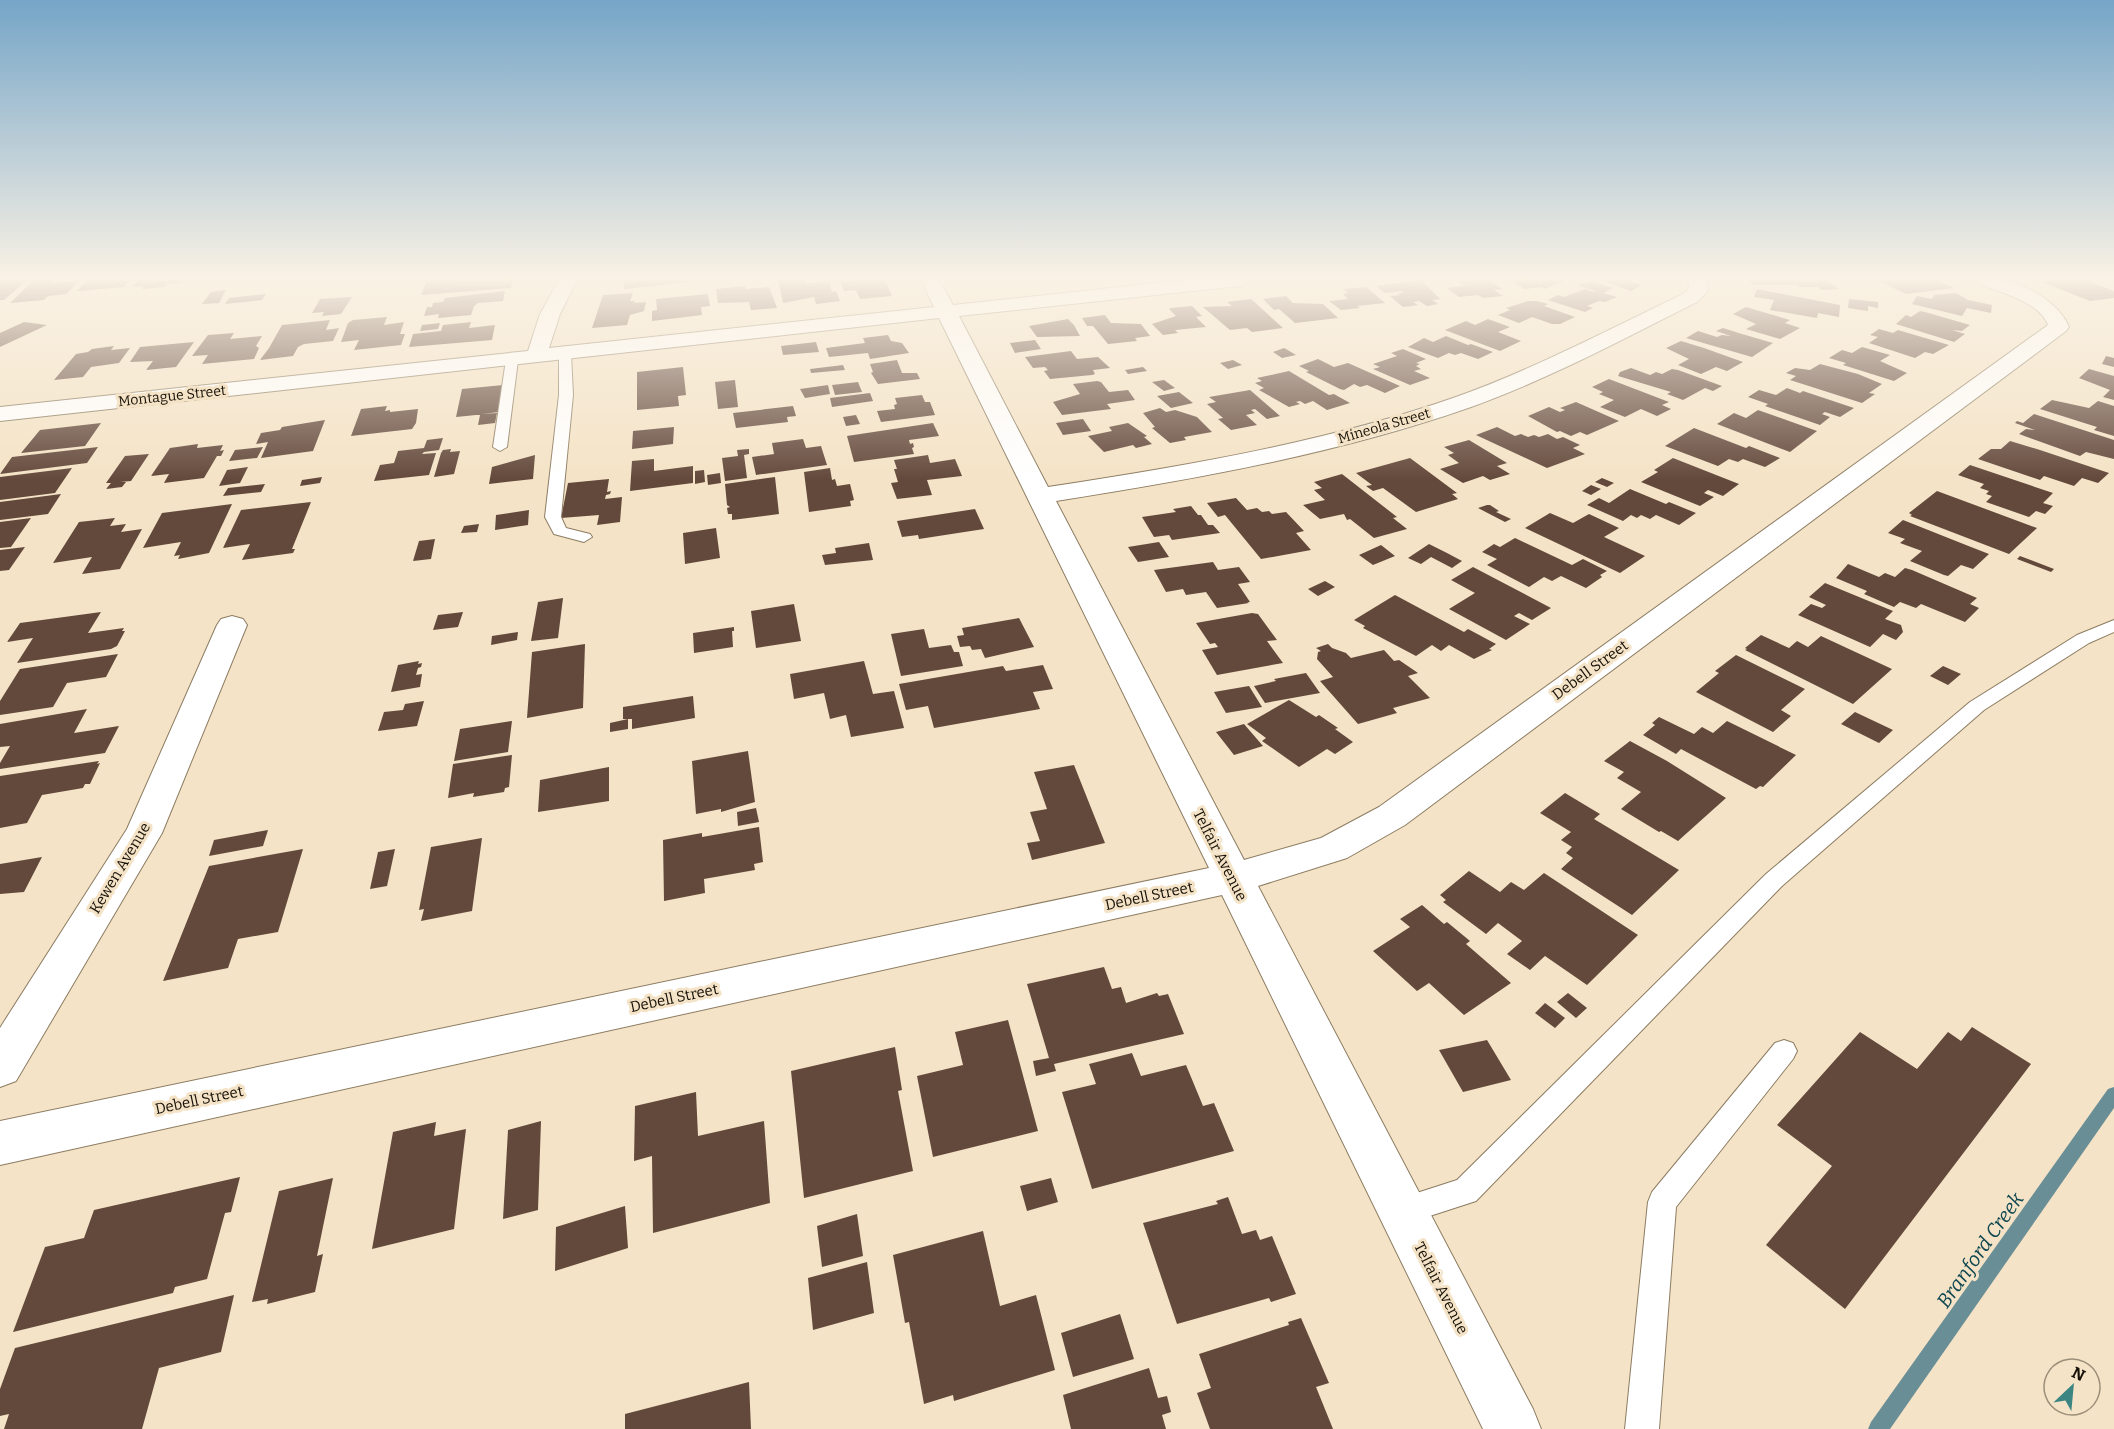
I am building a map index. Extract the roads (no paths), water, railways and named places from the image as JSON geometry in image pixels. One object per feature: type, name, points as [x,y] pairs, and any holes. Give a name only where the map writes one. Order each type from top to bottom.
[{"type":"street","points":[[536,357],[539,347]]},
{"type":"street","name":"Montague Street","points":[[6,422],[612,347]]},
{"type":"street","name":"Telfair Avenue","points":[[963,347],[1513,1429]]},
{"type":"street","name":"Mineola Street","points":[[1038,496],[1162,477],[1265,457],[1344,438],[1423,415],[1524,378],[1589,347]]},
{"type":"street","name":"Debell Street","points":[[0,1143],[1232,878],[1332,851],[1365,835],[2032,347]]},
{"type":"street","name":"Kewen Avenue","points":[[0,1067],[144,832],[232,625]]},
{"type":"lane","points":[[565,354],[566,395],[553,517],[560,531],[584,537]]},
{"type":"lane","points":[[500,447],[512,360]]},
{"type":"lane","points":[[1402,1211],[1466,1191],[1774,880],[1977,706],[2083,639],[2114,625]]},
{"type":"lane","points":[[1642,1429],[1662,1202],[1784,1051]]},
{"type":"waterway","name":"Branford Creek","points":[[1878,1429],[2114,1094]]}]
